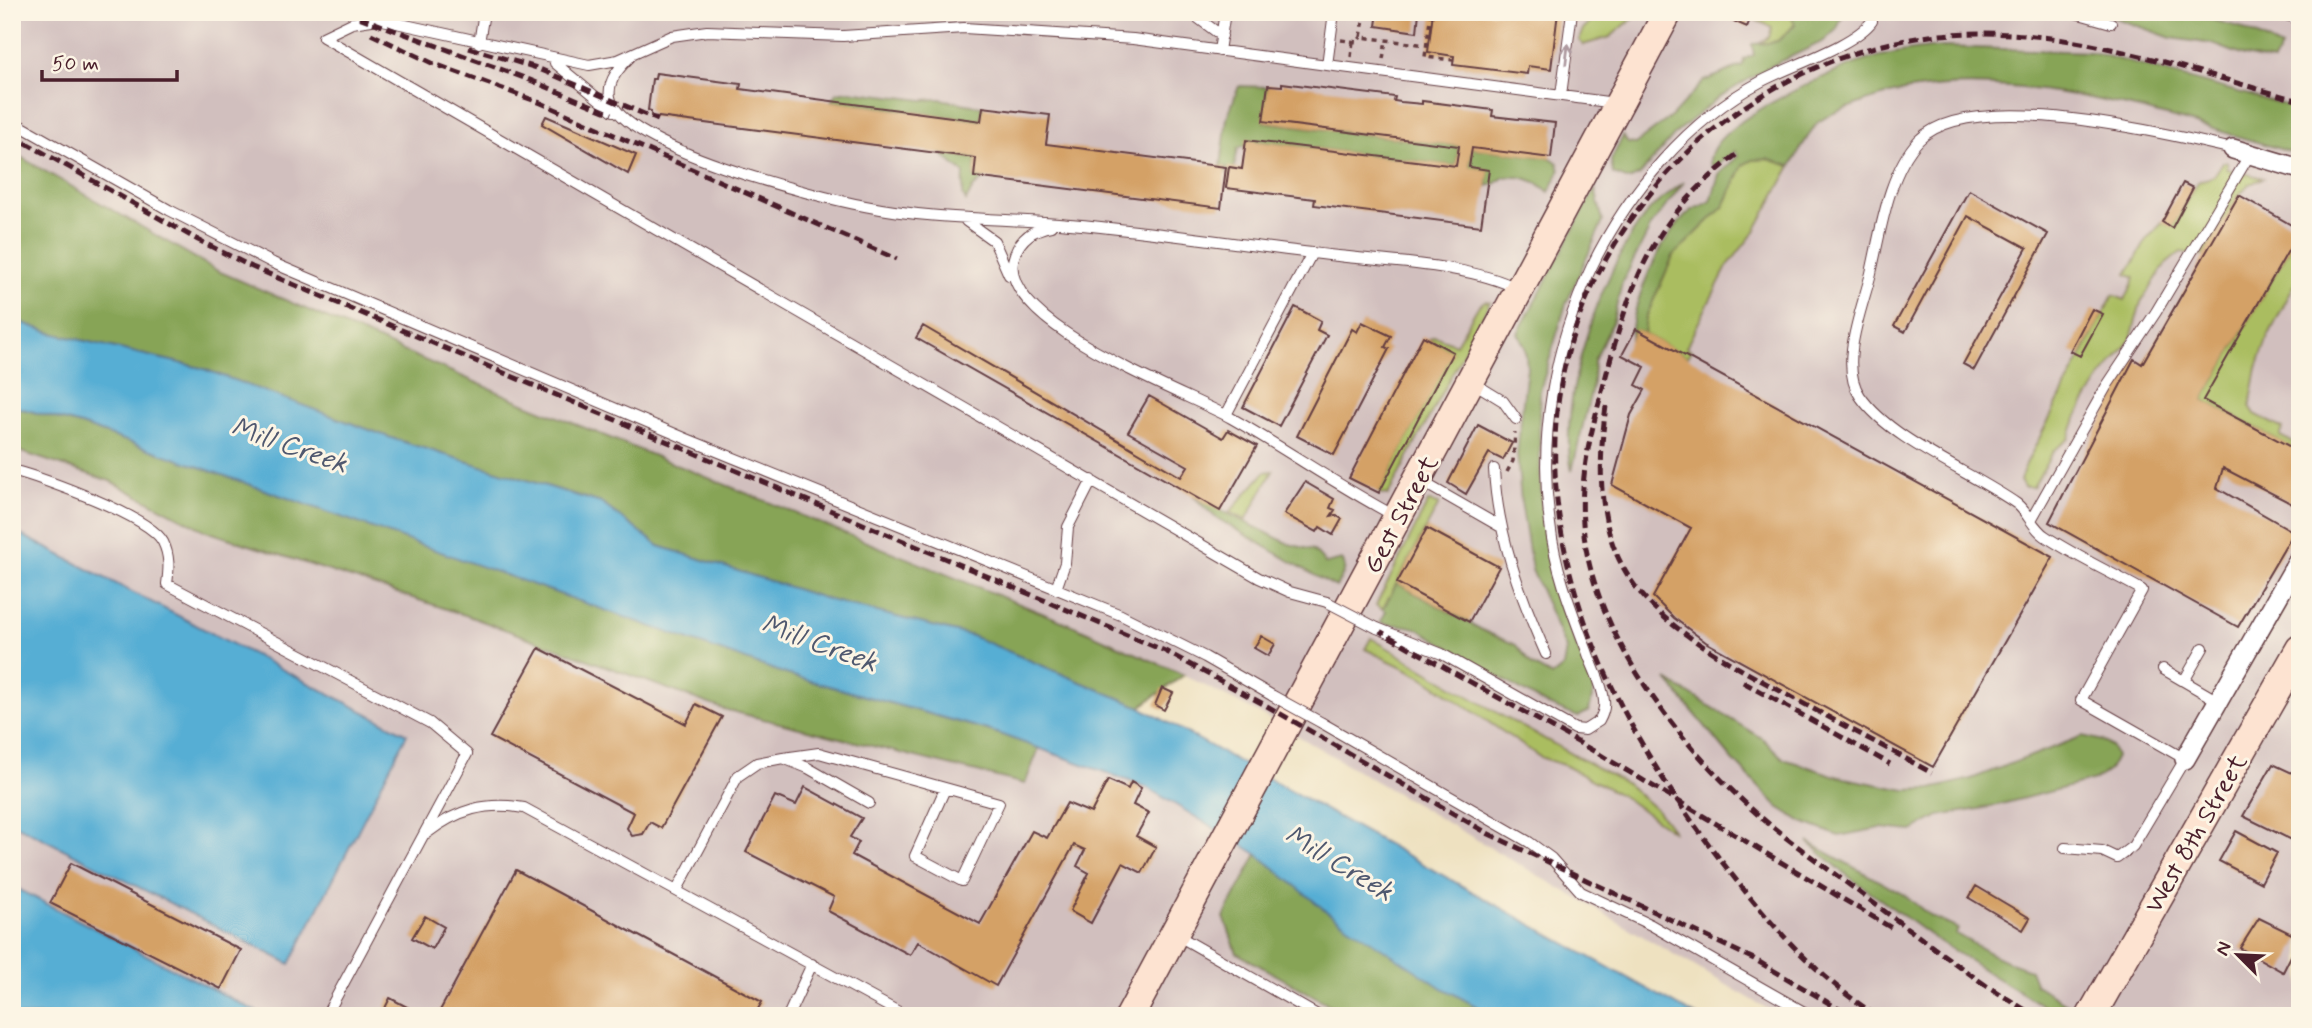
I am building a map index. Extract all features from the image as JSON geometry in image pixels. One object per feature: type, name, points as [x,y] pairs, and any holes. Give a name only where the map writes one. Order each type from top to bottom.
[{"type":"street","name":"Gest Street","points":[[1130,1016],[1668,12]]},
{"type":"street","points":[[2242,152],[2300,169]]},
{"type":"street","points":[[2185,759],[2300,558]]},
{"type":"street","name":"West 8th Street","points":[[2091,1016],[2300,649]]},
{"type":"lane","points":[[480,43],[484,12]]},
{"type":"lane","points":[[1190,12],[1222,36]]},
{"type":"lane","points":[[1219,51],[1225,12]]},
{"type":"lane","points":[[1327,65],[1334,12]]},
{"type":"lane","points":[[1562,95],[1572,12]]},
{"type":"lane","points":[[2072,12],[2111,23]]},
{"type":"lane","points":[[2216,12],[2279,13],[2300,20]]},
{"type":"lane","points":[[1619,104],[1133,39],[964,28],[831,36],[707,31],[672,36],[610,62],[589,65],[378,19],[352,23],[323,37],[1271,584],[1327,602],[1377,628],[1442,654],[1575,729],[1585,730],[1599,721],[1604,698],[1564,591],[1549,512],[1547,438],[1551,394],[1570,318],[1593,265],[1618,222],[1645,183],[1680,144],[1715,113],[1757,83],[1860,35],[1872,21]]},
{"type":"lane","points":[[636,128],[616,110],[609,91],[621,67],[640,50]]},
{"type":"lane","points":[[526,52],[563,68],[636,128],[705,160],[794,190],[884,209],[957,218],[1072,224],[1496,278],[1520,290]]},
{"type":"lane","points":[[2031,520],[2117,368],[2156,312],[2242,152],[2156,132],[2058,119],[1992,114],[1943,123],[1926,133],[1906,157],[1886,208],[1854,343],[1853,373],[1856,388],[1871,409],[1895,429],[2020,506],[2031,520],[2042,534],[2142,590],[2081,701],[2185,759],[2133,845],[2118,858],[2102,851],[2065,848]]},
{"type":"lane","points":[[12,121],[180,216],[284,268],[652,425],[1146,626],[1529,842],[1557,864],[1571,883],[1590,897],[1645,922],[1811,1016]]},
{"type":"lane","points":[[957,218],[975,225],[992,239],[1017,288],[1047,318],[1069,334],[1169,391],[1226,415],[1328,480],[1398,518]]},
{"type":"lane","points":[[1017,288],[1012,264],[1021,242],[1044,227],[1072,224]]},
{"type":"lane","points":[[1226,415],[1312,253]]},
{"type":"lane","points":[[1471,382],[1503,401],[1516,419]]},
{"type":"lane","points":[[1494,469],[1501,527],[1523,597],[1546,654]]},
{"type":"lane","points":[[12,470],[55,481],[125,514],[162,539],[170,563],[167,584],[430,723],[450,737],[467,754],[326,1016]]},
{"type":"lane","points":[[1056,589],[1065,563],[1068,527],[1091,480]]},
{"type":"lane","points":[[1418,480],[1501,527]]},
{"type":"lane","points":[[2184,681],[2203,648]]},
{"type":"lane","points":[[2163,669],[2218,701]]},
{"type":"lane","points":[[677,890],[738,776],[757,763],[818,753],[999,803],[962,881],[915,856],[945,789]]},
{"type":"lane","points":[[783,758],[808,768],[869,803]]},
{"type":"lane","points":[[423,836],[448,817],[470,809],[498,804],[524,808],[906,1016]]},
{"type":"lane","points":[[1174,934],[1319,1016]]},
{"type":"lane","points":[[788,1016],[812,964]]},
{"type":"path","points":[[1357,42],[1361,37],[1364,12]]},
{"type":"path","points":[[1431,12],[1425,57],[1453,60]]},
{"type":"path","points":[[1361,37],[1427,45]]},
{"type":"path","points":[[1385,47],[1386,40]]},
{"type":"path","points":[[1494,485],[1513,461],[1516,419]]},
{"type":"shaded area","points":[[12,12],[2300,12],[2300,1016],[1780,1016],[1262,715],[1184,675],[1079,628],[526,404],[218,271],[12,152]]},
{"type":"shaded area","points":[[12,406],[81,425],[786,674],[991,731],[1146,787],[1257,854],[1326,911],[1479,1016],[12,1016]]},
{"type":"green space","points":[[1601,12],[1641,12],[1610,37],[1583,45],[1579,40],[1583,29]]},
{"type":"green space","points":[[1753,12],[1789,12],[1795,24],[1775,43],[1759,44],[1769,37],[1772,27],[1753,19]]},
{"type":"green space","points":[[1789,12],[1844,12],[1837,29],[1824,41],[1769,67],[1718,98],[1676,133],[1640,175],[1629,180],[1613,174],[1611,160],[1623,136],[1628,143],[1635,144],[1672,116],[1704,81],[1743,65],[1744,59],[1754,55],[1752,44],[1772,43],[1781,39],[1795,24]]},
{"type":"green space","points":[[2099,12],[2180,12],[2240,27],[2281,48],[2273,62],[2244,56],[2213,44],[2171,38]]},
{"type":"green space","points":[[1943,47],[2092,52],[2300,109],[2300,155],[2195,124],[2079,96],[2021,88],[1964,85],[1909,90],[1858,104],[1825,118],[1812,130],[1791,166],[1768,159],[1752,160],[1743,165],[1724,206],[1673,256],[1646,317],[1644,334],[1636,330],[1631,338],[1643,287],[1659,252],[1680,222],[1693,210],[1711,201],[1719,174],[1738,156],[1735,151],[1716,166],[1711,166],[1713,151],[1725,135],[1746,118],[1826,76],[1893,53]]},
{"type":"green space","points":[[1239,86],[1268,87],[1264,122],[1459,146],[1456,166],[1247,140],[1246,146],[1238,148],[1234,168],[1229,168],[1225,174],[1226,167],[1221,166],[1227,118]]},
{"type":"green space","points":[[849,91],[923,100],[940,99],[983,107],[981,121],[831,101],[837,93]]},
{"type":"green space","points":[[1472,148],[1551,158],[1558,163],[1560,171],[1549,192],[1533,181],[1517,177],[1504,177],[1487,186],[1488,170],[1469,167]]},
{"type":"green space","points":[[12,152],[218,271],[526,404],[1079,628],[1184,675],[1140,707],[972,636],[833,601],[659,546],[601,503],[394,439],[201,368],[51,333],[12,319]]},
{"type":"green space","points":[[941,154],[976,158],[974,177],[984,179],[973,188],[966,201],[963,195],[964,173]]},
{"type":"green space","points":[[1768,159],[1791,166],[1755,231],[1727,267],[1686,347],[1691,350],[1687,357],[1644,334],[1646,317],[1673,256],[1724,206],[1743,165],[1752,160]]},
{"type":"green space","points":[[2223,162],[2228,162],[2227,169],[2263,178],[2248,185],[2239,195],[2204,256],[2181,252],[2165,265],[2141,302],[2131,339],[2101,377],[2077,416],[2069,439],[2054,450],[2033,487],[2024,487],[2020,480],[2025,466],[2113,295],[2125,300],[2135,278],[2127,274],[2148,238],[2162,222],[2172,227],[2198,182],[2214,176]]},
{"type":"green space","points":[[1684,182],[1651,226],[1622,283],[1613,321],[1594,361],[1593,383],[1572,471],[1569,442],[1571,409],[1577,373],[1599,300],[1630,237],[1647,213]]},
{"type":"green space","points":[[1595,189],[1603,221],[1566,304],[1540,391],[1539,422],[1542,521],[1548,558],[1563,611],[1594,689],[1589,711],[1578,717],[1543,703],[1420,630],[1380,622],[1386,611],[1383,609],[1397,583],[1484,631],[1516,645],[1532,665],[1552,676],[1563,667],[1566,649],[1532,570],[1521,502],[1517,454],[1527,367],[1525,347],[1518,333]]},
{"type":"green space","points":[[2300,230],[2300,273],[2268,337],[2257,368],[2250,406],[2255,414],[2283,429],[2280,436],[2300,446],[2300,452],[2203,400]]},
{"type":"green space","points":[[1485,301],[1490,302],[1388,495],[1379,493],[1452,352],[1429,339],[1434,336],[1456,344],[1479,305]]},
{"type":"green space","points":[[12,406],[81,425],[786,674],[991,731],[1039,748],[1025,784],[723,709],[468,616],[206,531],[110,481],[12,449]]},
{"type":"green space","points":[[1273,471],[1246,520],[1230,512],[1265,472]]},
{"type":"green space","points":[[1193,496],[1289,544],[1313,550],[1326,564],[1342,560],[1342,577],[1336,587],[1319,578],[1215,517]]},
{"type":"green space","points":[[1428,502],[1439,504],[1383,609],[1376,605]]},
{"type":"green space","points":[[1371,638],[1506,718],[1627,784],[1658,811],[1674,832],[1619,794],[1566,766],[1540,757],[1421,676],[1365,649]]},
{"type":"green space","points":[[1667,680],[1763,739],[1784,759],[1839,777],[1906,790],[1931,789],[1971,779],[2083,736],[2103,741],[2112,747],[2116,757],[2109,770],[2095,780],[1990,807],[1939,816],[1912,831],[1880,828],[1839,836],[1802,822],[1778,807],[1733,760]]},
{"type":"green space","points":[[1808,842],[1906,896],[1930,916],[1958,929],[1956,934],[2001,959],[2030,970],[2036,985],[2086,1016],[2061,1016],[1995,977],[1934,938],[1848,876]]},
{"type":"green space","points":[[1257,854],[1371,940],[1494,1016],[1350,1016],[1237,953],[1224,917]]},
{"type":"water","name":"Mill Creek","points":[[12,319],[51,333],[201,368],[394,439],[601,503],[659,546],[833,601],[972,636],[1140,707],[1696,1016],[1494,1016],[1439,986],[1326,911],[1257,854],[1146,787],[991,731],[786,674],[81,425],[12,406]]},
{"type":"water","points":[[12,530],[407,734],[290,964],[12,823]]},
{"type":"water","points":[[12,886],[263,1015],[12,1016]]},
{"type":"building","points":[[1378,12],[1419,12],[1417,32],[1376,26]]},
{"type":"building","points":[[1433,12],[1558,12],[1551,69],[1528,66],[1527,74],[1453,65],[1454,56],[1428,52]]},
{"type":"building","points":[[1732,12],[1753,12],[1747,27],[1729,19]]},
{"type":"building","points":[[656,73],[741,84],[740,89],[981,121],[983,107],[1050,115],[1046,144],[1226,167],[1221,208],[974,177],[976,158],[651,116],[651,111],[648,110],[652,79],[655,79]]},
{"type":"building","points":[[1282,83],[1395,97],[1394,101],[1401,102],[1422,104],[1422,101],[1493,110],[1492,116],[1555,123],[1551,158],[1472,148],[1469,167],[1489,170],[1481,226],[1314,205],[1315,199],[1226,188],[1229,167],[1242,169],[1246,140],[1456,166],[1459,146],[1263,121],[1268,85],[1282,86]]},
{"type":"building","points":[[546,116],[636,155],[628,174],[542,124]]},
{"type":"building","points":[[2183,183],[2193,188],[2172,228],[2162,222]]},
{"type":"building","points":[[1969,190],[2048,234],[1974,370],[1963,364],[2027,248],[1968,216],[1905,332],[1894,326]]},
{"type":"building","points":[[2239,195],[2300,230],[2203,400],[2300,452],[2300,508],[2223,468],[2217,488],[2294,532],[2238,627],[2049,522],[2134,359],[2142,364]]},
{"type":"building","points":[[1295,307],[1321,321],[1317,330],[1327,335],[1279,426],[1243,407]]},
{"type":"building","points":[[2092,309],[2103,314],[2080,356],[2070,351]]},
{"type":"building","points":[[1362,322],[1391,336],[1385,347],[1389,349],[1334,455],[1297,436],[1352,329],[1357,332]]},
{"type":"building","points":[[923,326],[1181,477],[1188,466],[1128,432],[1149,396],[1223,438],[1228,430],[1257,446],[1220,511],[916,338]]},
{"type":"building","points":[[1636,329],[2053,557],[1933,767],[1707,643],[1674,618],[1653,597],[1691,528],[1612,485],[1631,415],[1645,390],[1636,385],[1645,367],[1622,355]]},
{"type":"building","points":[[1423,336],[1453,352],[1379,493],[1349,478]]},
{"type":"building","points":[[1478,425],[1512,443],[1503,460],[1489,453],[1466,494],[1448,483]]},
{"type":"building","points":[[1305,482],[1334,499],[1330,508],[1335,510],[1331,516],[1342,519],[1333,535],[1320,527],[1317,532],[1284,514]]},
{"type":"building","points":[[1427,528],[1499,567],[1469,622],[1397,583]]},
{"type":"building","points":[[1261,636],[1275,644],[1268,656],[1254,648]]},
{"type":"building","points":[[539,648],[686,724],[696,704],[722,717],[661,828],[650,822],[643,834],[632,836],[627,828],[634,813],[490,737]]},
{"type":"building","points":[[1162,688],[1173,693],[1164,710],[1155,705]]},
{"type":"building","points":[[2300,758],[2300,844],[2243,816],[2273,764],[2292,773]]},
{"type":"building","points":[[1108,780],[1128,789],[1131,782],[1141,788],[1133,805],[1149,813],[1136,836],[1156,847],[1142,873],[1123,863],[1091,923],[1070,911],[1089,873],[1077,866],[1085,850],[1074,845],[996,986],[918,942],[910,955],[828,911],[834,897],[746,852],[775,796],[796,805],[805,787],[862,818],[850,837],[859,842],[852,855],[980,924],[1032,831],[1047,838],[1067,803],[1091,813]]},
{"type":"building","points":[[2236,831],[2277,853],[2261,883],[2219,861]]},
{"type":"building","points":[[71,863],[241,950],[221,989],[50,903]]},
{"type":"building","points":[[516,870],[762,1002],[754,1016],[437,1016]]},
{"type":"building","points":[[1976,886],[2030,918],[2023,930],[1969,898]]},
{"type":"building","points":[[425,916],[444,927],[432,949],[412,938]]},
{"type":"building","points":[[2259,918],[2300,938],[2283,972],[2240,948]]},
{"type":"building","points":[[390,998],[424,1016],[381,1016]]},
{"type":"railway","points":[[345,12],[530,80],[612,114]]},
{"type":"railway","points":[[1877,1016],[1851,998],[1804,957],[1762,912],[1704,838],[1652,761],[1609,680],[1577,598],[1559,514],[1556,429],[1570,345],[1604,263],[1660,182],[1714,130],[1744,107],[1809,71],[1880,46],[1917,38],[1965,33],[2014,34],[2062,40],[2158,61],[2300,101]]},
{"type":"railway","points":[[371,34],[432,63],[541,103],[897,259]]},
{"type":"railway","points":[[469,48],[537,68],[658,120]]},
{"type":"railway","points":[[12,135],[198,240],[252,267],[1165,651],[1267,706],[1489,834],[1754,959],[1851,1016]]},
{"type":"railway","points":[[1736,155],[1685,202],[1666,226],[1651,251],[1627,306],[1597,409],[1585,465],[1582,503],[1589,564],[1603,606],[1622,647],[1645,686],[1672,724],[1732,791],[1775,829],[1987,986]]},
{"type":"railway","points":[[1606,406],[1601,462],[1604,508],[1614,547],[1631,580],[1655,609],[1687,636],[1726,661],[1932,773]]},
{"type":"railway","points":[[1376,629],[1599,754],[1895,930]]},
{"type":"railway","points":[[1743,682],[1890,764]]},
{"type":"railway","points":[[1979,981],[2035,1016]]}]
